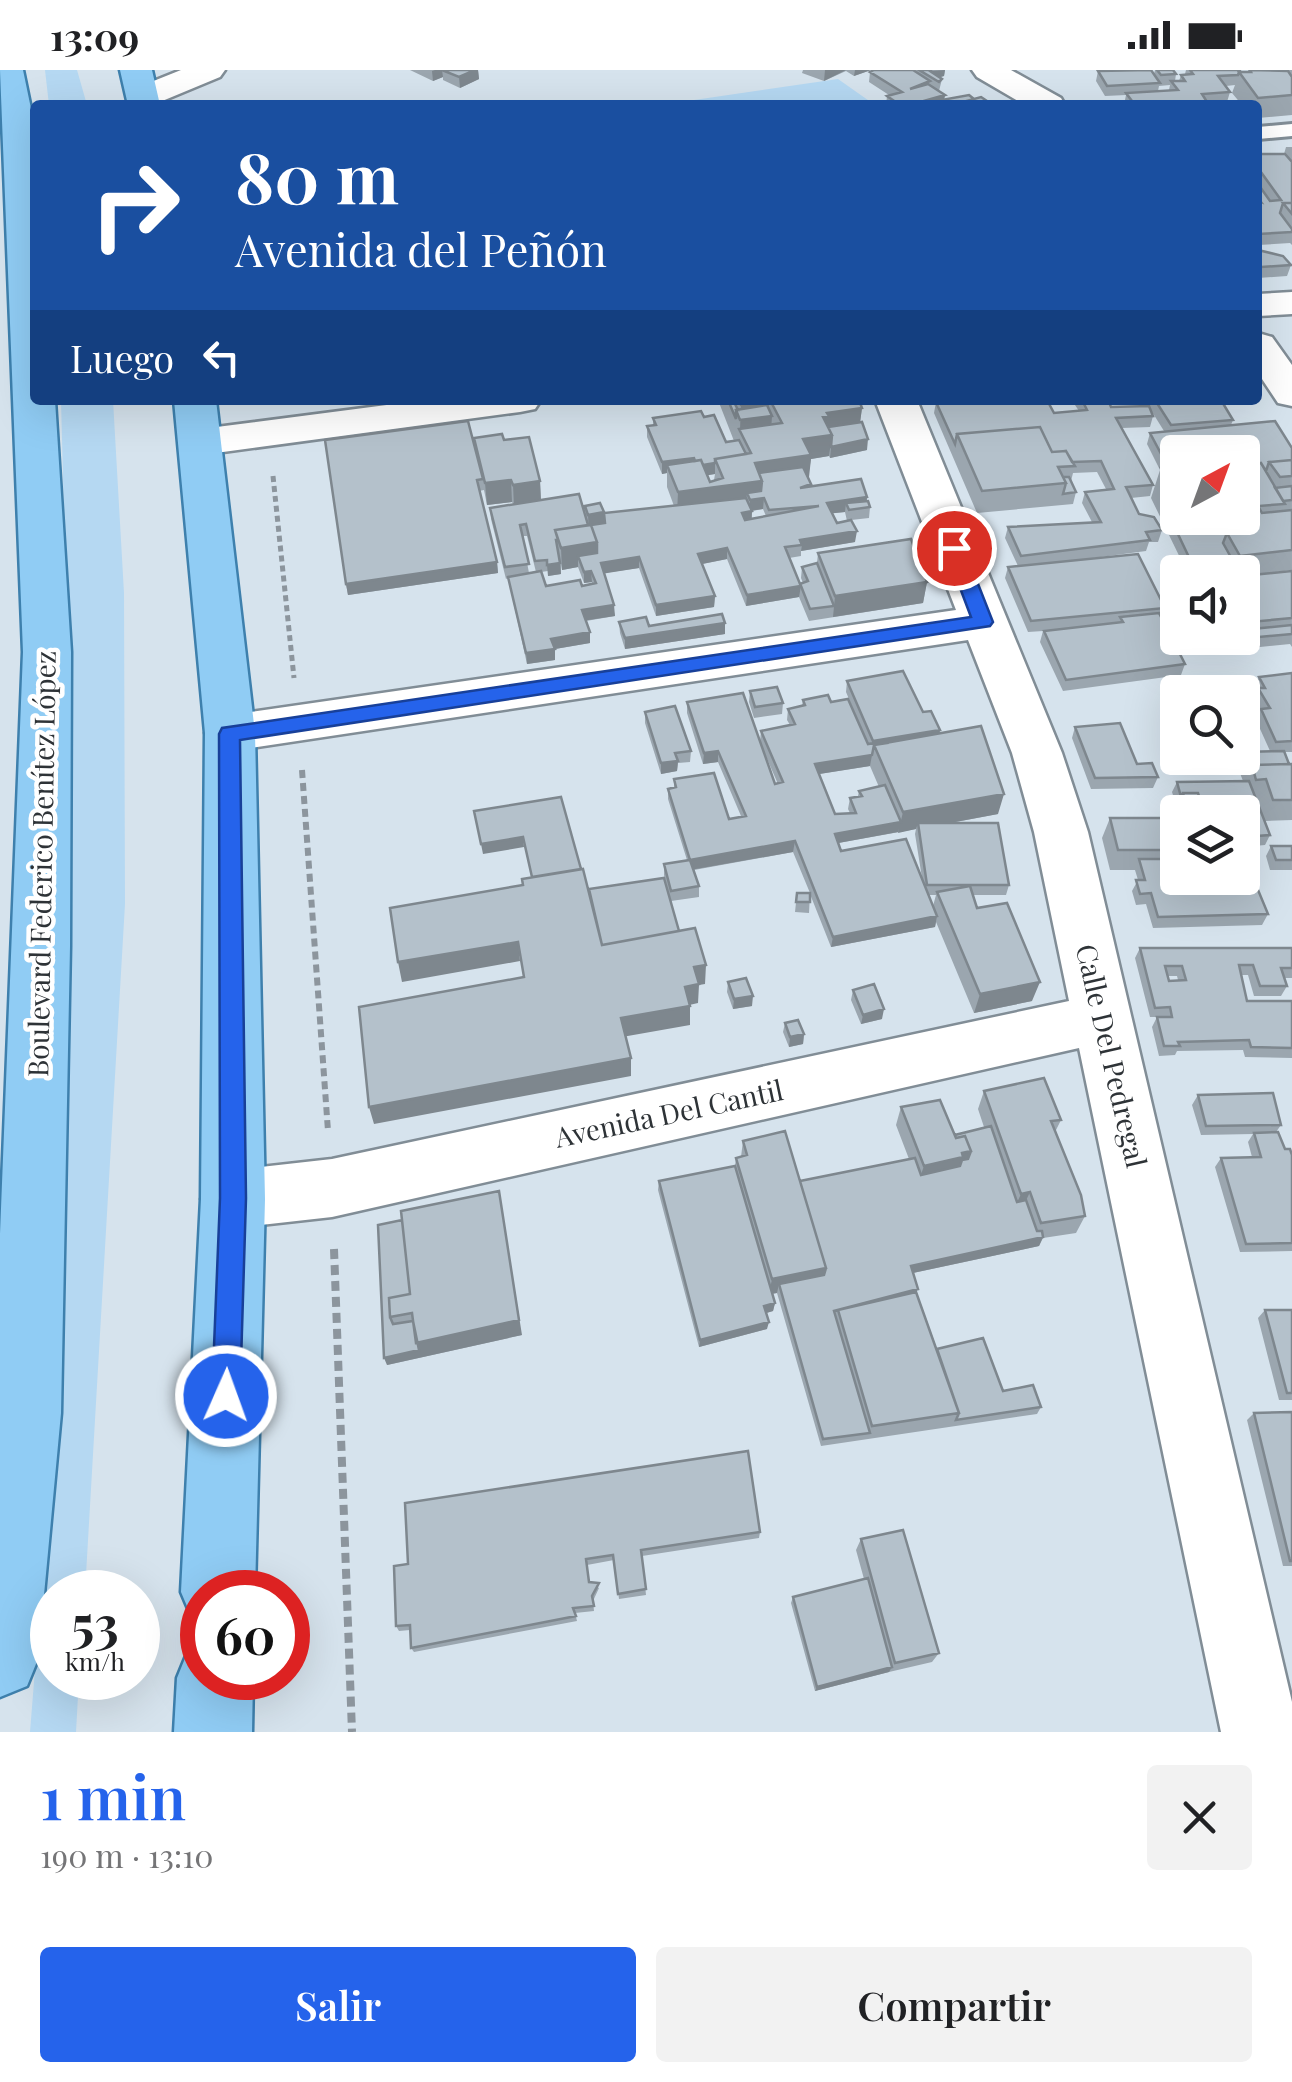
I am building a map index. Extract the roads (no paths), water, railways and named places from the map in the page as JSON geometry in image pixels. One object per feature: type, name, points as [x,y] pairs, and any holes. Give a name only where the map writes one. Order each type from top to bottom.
[{"type":"main road","name":"Boulevard Federico Benítez López","points":[[7,70],[20,137],[30,311]]},
{"type":"main road","name":"Boulevard Federico Benítez López","points":[[0,1659],[26,1413],[42,965],[48,652],[35,405]]},
{"type":"main road","points":[[198,421],[230,734],[233,1198],[219,1570]]},
{"type":"main road","points":[[213,1732],[214,1700]]},
{"type":"street","points":[[141,91],[209,70]]},
{"type":"street","points":[[988,70],[1040,100]]},
{"type":"street","points":[[1262,305],[1292,303]]},
{"type":"street","points":[[1262,352],[1292,394]]},
{"type":"street","points":[[198,421],[268,433],[482,405]]},
{"type":"street","name":"Calle Del Pedregal","points":[[898,405],[1037,753],[1060,832],[1260,1732]]},
{"type":"street","points":[[230,734],[983,622]]},
{"type":"street","name":"Avenida Del Cantil","points":[[233,1198],[332,1188],[1104,1018]]},
{"type":"lane","points":[[1262,133],[1292,130]]}]
